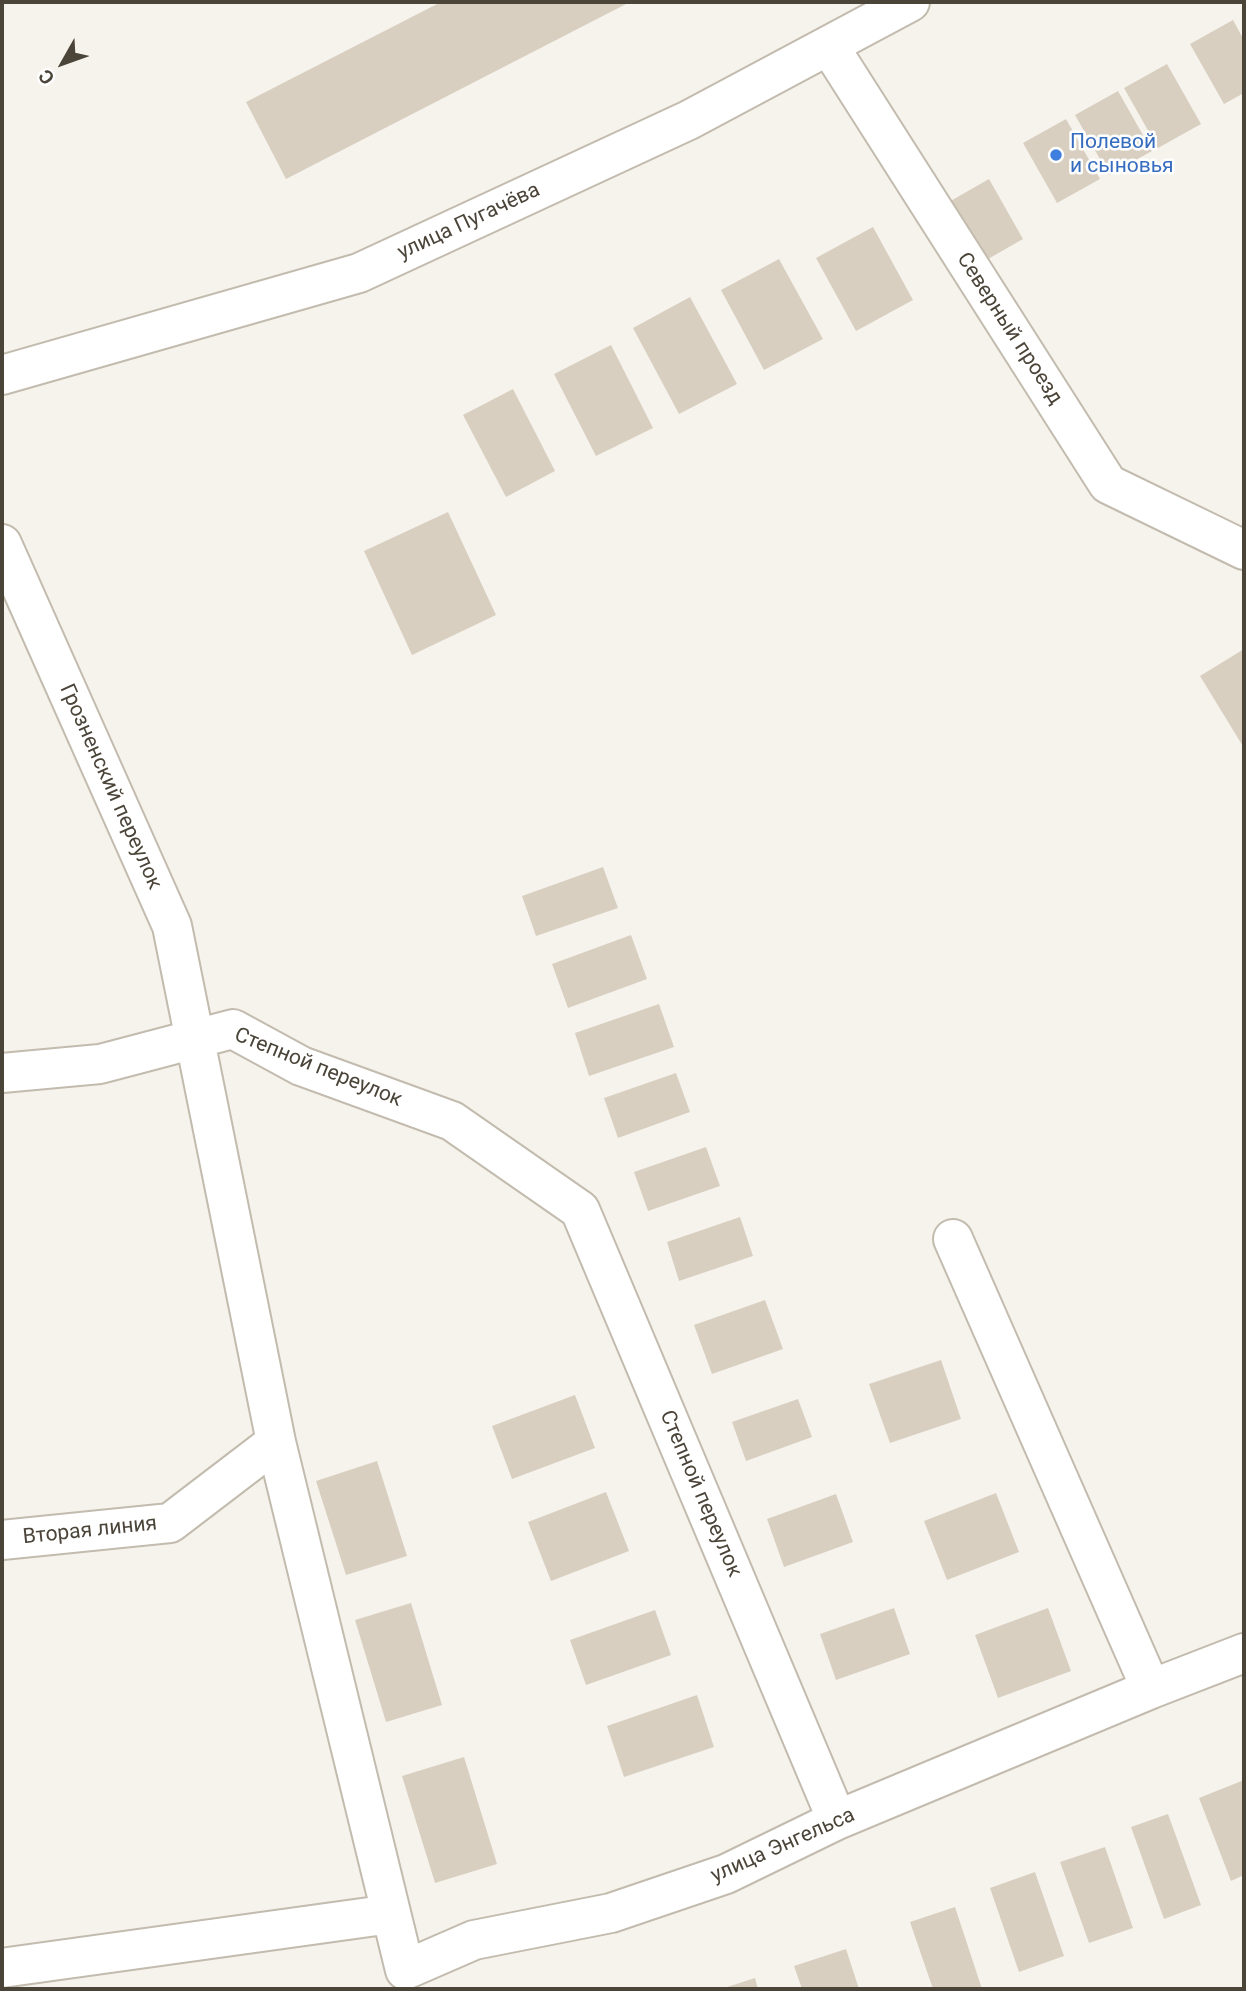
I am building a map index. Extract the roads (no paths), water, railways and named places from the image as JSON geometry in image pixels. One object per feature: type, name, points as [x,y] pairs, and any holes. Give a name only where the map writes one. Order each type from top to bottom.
[{"type":"street","name":"улица Пугачёва","points":[[2,374],[359,273],[690,120],[910,2]]},
{"type":"street","name":"Северный проезд","points":[[829,46],[1108,484],[1244,550]]},
{"type":"street","name":"Грозненский переулок","points":[[2,544],[172,926],[194,1038]]},
{"type":"street","name":"Степной переулок","points":[[2,1073],[100,1064],[233,1030],[302,1066],[452,1121],[580,1210],[837,1820]]},
{"type":"street","points":[[2,1968],[391,1914],[276,1443],[194,1038]]},
{"type":"street","points":[[953,1239],[1151,1689]]},
{"type":"street","name":"Вторая линия","points":[[2,1540],[170,1523],[276,1443]]},
{"type":"street","name":"улица Энгельса","points":[[391,1914],[405,1970],[474,1940],[611,1913],[726,1874],[837,1820],[1244,1653]]},
{"type":"place","name":"Полевой и сыновья","points":[[1056,155]]}]
